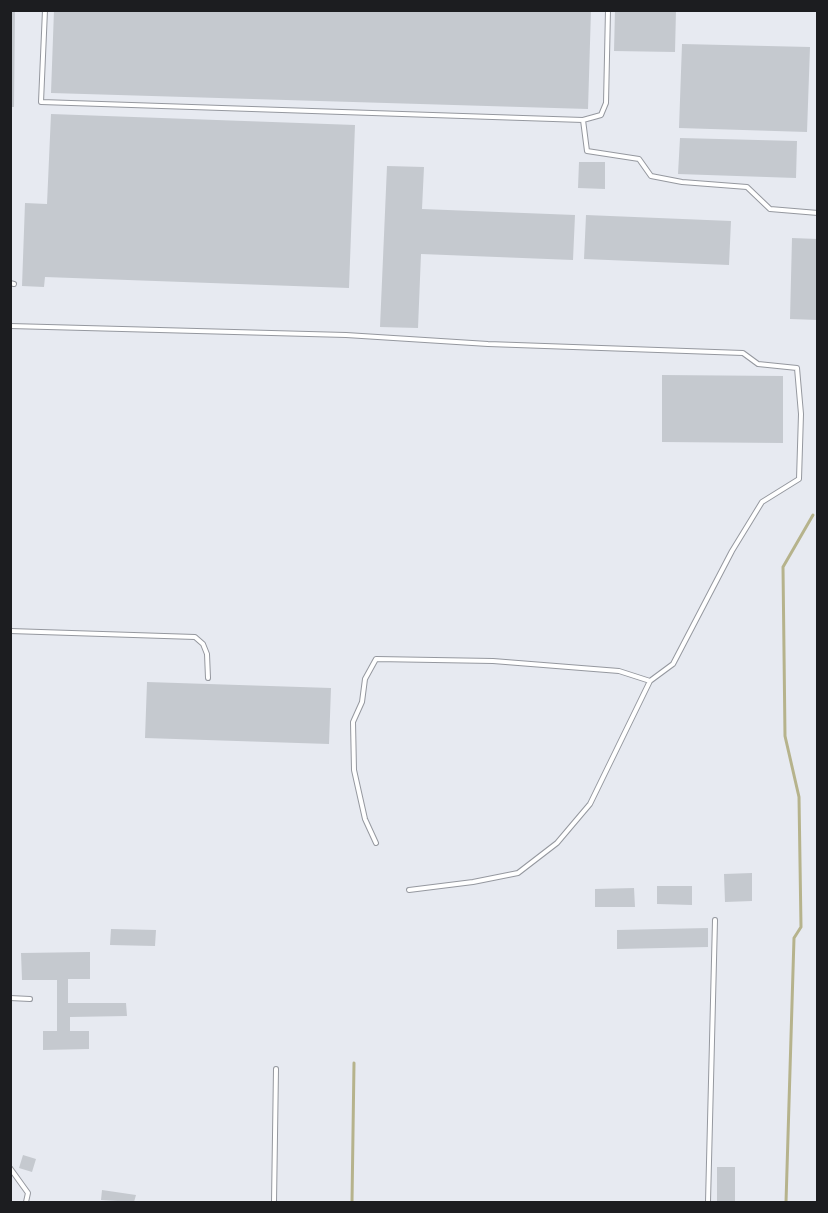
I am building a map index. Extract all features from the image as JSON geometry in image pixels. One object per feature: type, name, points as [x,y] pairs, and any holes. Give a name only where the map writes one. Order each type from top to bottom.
[{"type":"lane","points":[[45,10],[41,102],[583,120],[601,115],[606,102],[608,10]]},
{"type":"lane","points":[[583,120],[587,151],[639,159],[651,176],[682,182],[747,187],[770,209],[818,213]]},
{"type":"lane","points":[[10,326],[346,335],[488,344],[743,353],[758,364],[797,368],[801,414],[799,479],[762,502],[732,551],[674,664],[650,681],[590,804],[557,843],[518,873],[472,882],[409,890]]},
{"type":"lane","points":[[10,631],[195,637],[203,644],[207,654],[208,678]]},
{"type":"lane","points":[[376,843],[365,819],[354,770],[353,722],[362,702],[365,679],[376,659],[493,662],[619,671],[650,681]]},
{"type":"lane","points":[[708,1203],[715,920]]},
{"type":"lane","points":[[10,998],[30,999]]},
{"type":"lane","points":[[274,1203],[276,1069]]},
{"type":"lane","points":[[10,1168],[28,1193],[26,1203]]},
{"type":"building","points":[[10,10],[15,10],[14,107],[10,107]]},
{"type":"building","points":[[54,10],[591,10],[588,109],[51,93]]},
{"type":"building","points":[[615,10],[676,10],[675,52],[614,51]]},
{"type":"building","points":[[682,44],[810,47],[807,132],[679,128]]},
{"type":"building","points":[[51,114],[355,125],[349,288],[45,277],[44,287],[22,286],[25,203],[47,204]]},
{"type":"building","points":[[680,138],[797,141],[796,178],[678,174]]},
{"type":"building","points":[[579,162],[605,162],[605,189],[578,188]]},
{"type":"building","points":[[387,166],[424,167],[422,209],[575,215],[573,260],[421,254],[418,328],[380,327]]},
{"type":"building","points":[[586,215],[731,221],[729,265],[584,259]]},
{"type":"building","points":[[792,238],[818,239],[818,320],[790,319]]},
{"type":"building","points":[[662,375],[783,376],[783,443],[662,442]]},
{"type":"building","points":[[147,682],[331,688],[329,744],[145,738]]},
{"type":"building","points":[[752,873],[752,901],[725,902],[724,874]]},
{"type":"building","points":[[657,886],[692,886],[692,905],[657,904]]},
{"type":"building","points":[[634,888],[635,907],[595,907],[595,889]]},
{"type":"building","points":[[708,928],[708,947],[617,949],[617,930]]},
{"type":"building","points":[[111,929],[156,930],[155,946],[110,945]]},
{"type":"building","points":[[90,952],[90,979],[68,979],[68,1003],[126,1003],[127,1016],[70,1017],[70,1031],[89,1031],[89,1049],[43,1050],[43,1031],[57,1031],[57,980],[22,980],[21,953]]},
{"type":"building","points":[[23,1155],[36,1159],[32,1172],[19,1168]]},
{"type":"building","points":[[717,1167],[735,1167],[735,1202],[717,1202]]},
{"type":"building","points":[[102,1190],[136,1195],[134,1202],[101,1200]]},
{"type":"waterway","points":[[786,1202],[794,938],[801,927],[799,797],[785,736],[783,567],[813,515]]},
{"type":"waterway","points":[[352,1202],[354,1063]]}]
